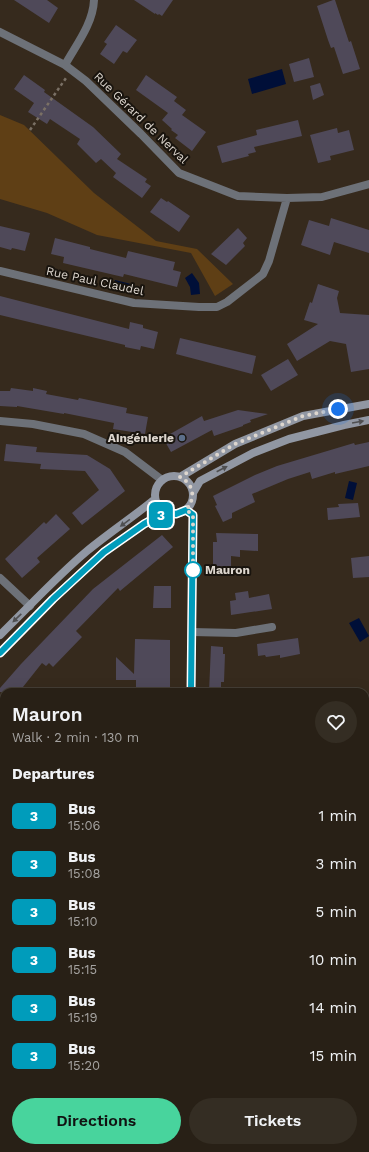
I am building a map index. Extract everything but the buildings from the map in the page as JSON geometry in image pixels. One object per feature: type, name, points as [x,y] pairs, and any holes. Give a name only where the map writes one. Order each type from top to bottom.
[{"type":"main road","points":[[180,477],[235,444],[303,416],[369,404]]},
{"type":"main road","points":[[193,493],[200,481],[253,453],[289,439],[369,420]]},
{"type":"main road","points":[[174,476],[180,477],[189,483],[193,493],[193,499],[186,510],[176,514],[166,512],[161,509],[155,499],[156,489],[162,480],[174,476]]},
{"type":"main road","points":[[0,635],[43,591],[87,550],[155,499]]},
{"type":"main road","points":[[0,653],[53,599],[104,552],[144,524],[166,512]]},
{"type":"street","points":[[65,65],[87,26],[93,9],[94,0]]},
{"type":"street","name":"Rue Gérard de Nerval","points":[[0,32],[72,70],[86,81],[179,172],[238,196],[287,198],[322,197],[369,184]]},
{"type":"street","name":"Rue Paul Claudel","points":[[0,271],[134,303],[217,307],[227,302],[263,274],[269,261],[287,198]]},
{"type":"street","points":[[0,422],[33,424],[84,434],[125,452],[162,480]]},
{"type":"street","points":[[186,510],[193,515],[191,688]]},
{"type":"street","points":[[0,578],[30,606]]},
{"type":"street","points":[[192,632],[236,632],[272,627]]},
{"type":"path","points":[[30,130],[72,70]]},
{"type":"shaded area","points":[[0,115],[24,125],[94,193],[156,241],[197,249],[233,284],[215,296],[191,253],[97,235],[47,213],[0,199]]},
{"type":"water","points":[[282,69],[286,84],[252,94],[248,79]]},
{"type":"water","points":[[192,273],[199,283],[200,294],[191,295],[190,287],[185,278]]},
{"type":"water","points":[[115,280],[131,284],[129,291],[113,287]]},
{"type":"water","points":[[349,481],[357,483],[353,500],[345,498]]},
{"type":"water","points":[[359,618],[369,636],[360,642],[349,623]]},
{"type":"bus line","name":"3","points":[[0,653],[53,599],[104,552],[144,524],[166,512],[176,514],[186,510],[193,515],[191,688]]},
{"type":"place","name":"Aingénierie","points":[[182,438]]},
{"type":"place","name":"Mauron","points":[[193,570]]},
{"type":"route","points":[[193,570],[193,576],[193,515],[186,510],[193,499],[193,493],[189,483],[180,477],[235,444],[303,416],[338,409]]}]
